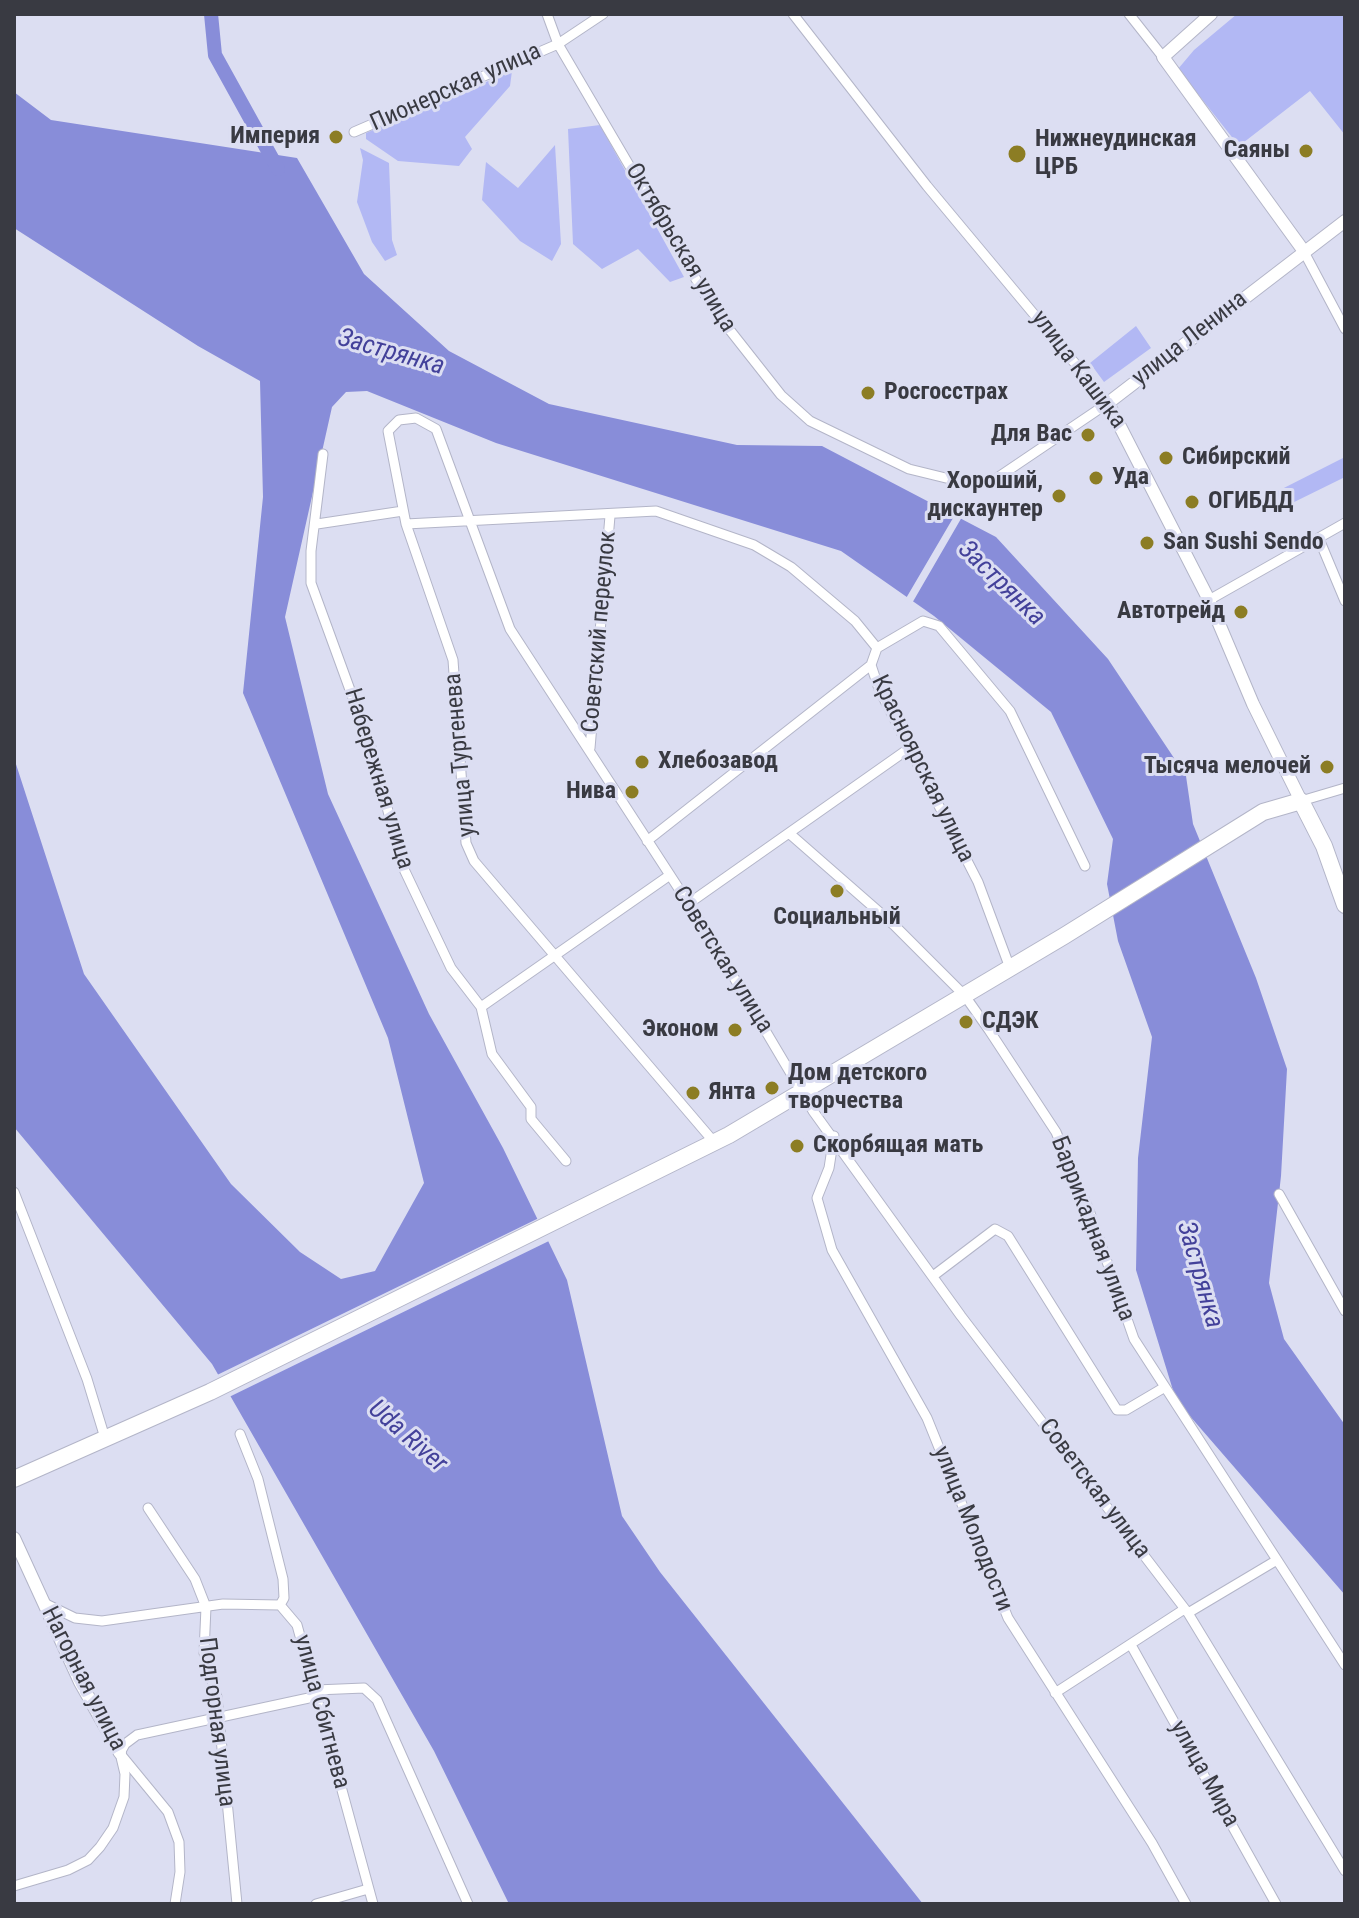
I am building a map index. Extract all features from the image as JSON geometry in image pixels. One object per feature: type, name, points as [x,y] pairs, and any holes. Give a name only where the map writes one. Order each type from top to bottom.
[{"type":"highway","points":[[14,1479],[210,1392],[714,1142],[965,996],[1263,812],[1301,801]]},
{"type":"highway","name":"улица Кашика","points":[[1301,801],[1324,846],[1345,905]]},
{"type":"street","name":"Октябрьская улица","points":[[547,14],[558,44],[714,310],[781,395],[810,421],[909,469],[954,480],[994,480]]},
{"type":"street","name":"Пионерская улица","points":[[354,132],[558,44],[603,14]]},
{"type":"street","name":"улица Кашика","points":[[793,14],[927,186],[1108,403],[1209,600],[1253,704],[1301,801]]},
{"type":"street","points":[[1129,14],[1303,250],[1345,329]]},
{"type":"street","points":[[1163,57],[1211,14]]},
{"type":"street","name":"улица Ленина","points":[[994,480],[1108,403],[1303,250],[1345,221]]},
{"type":"street","name":"Советская улица","points":[[388,431],[399,420],[416,418],[436,429],[468,523],[510,629],[670,875],[802,1093],[933,1276],[1142,1549],[1186,1612],[1345,1871]]},
{"type":"street","name":"улица Тургенева","points":[[388,431],[406,524],[453,660],[466,843],[474,861],[714,1142]]},
{"type":"street","name":"Набережная улица","points":[[323,454],[317,524],[311,551],[311,583],[373,753],[402,865],[451,968],[481,1007],[492,1054],[531,1107],[531,1119],[566,1161]]},
{"type":"street","points":[[317,524],[403,511]]},
{"type":"street","name":"Красноярская улица","points":[[406,524],[610,516],[656,511],[754,545],[791,567],[845,612],[877,648],[871,665],[879,689],[978,882],[1010,968]]},
{"type":"street","name":"Советский переулок","points":[[590,748],[610,516]]},
{"type":"street","points":[[1209,600],[1345,523]]},
{"type":"street","points":[[1319,539],[1345,601]]},
{"type":"street","points":[[877,648],[923,621],[939,626],[1010,711],[1085,866]]},
{"type":"street","points":[[647,841],[871,665]]},
{"type":"street","points":[[688,904],[911,747]]},
{"type":"street","points":[[1301,801],[1345,788]]},
{"type":"street","name":"Баррикадная улица","points":[[790,834],[894,925],[965,996],[1056,1132],[1090,1213],[1134,1339],[1345,1665]]},
{"type":"street","points":[[481,1007],[554,953],[670,875]]},
{"type":"street","name":"улица Молодости","points":[[834,1136],[829,1168],[817,1198],[832,1250],[927,1418],[1008,1618],[1152,1843],[1186,1904]]},
{"type":"street","points":[[14,1192],[87,1379],[105,1438]]},
{"type":"street","points":[[1279,1194],[1345,1311]]},
{"type":"street","points":[[933,1276],[995,1229],[1008,1236],[1117,1410],[1126,1410],[1165,1387]]},
{"type":"street","name":"улица Сбитнева","points":[[240,1434],[258,1479],[283,1579],[284,1598],[280,1605],[297,1625],[373,1904]]},
{"type":"street","name":"Подгорная улица","points":[[148,1508],[195,1579],[206,1607],[204,1653],[217,1697],[237,1904]]},
{"type":"street","name":"Нагорная улица","points":[[14,1538],[60,1640],[120,1753],[168,1812],[179,1842],[180,1872],[175,1904]]},
{"type":"street","points":[[1055,1693],[1277,1560]]},
{"type":"street","points":[[44,1603],[75,1618],[126,1621],[206,1607],[251,1603],[280,1605]]},
{"type":"street","points":[[60,1640],[66,1622],[75,1618]]},
{"type":"street","name":"улица Мира","points":[[1131,1645],[1276,1904]]},
{"type":"street","points":[[14,1886],[68,1870],[88,1860],[100,1847],[113,1828],[124,1797],[125,1774],[120,1753],[125,1744],[137,1735],[317,1693],[364,1688],[377,1700],[468,1904]]},
{"type":"street","points":[[316,1904],[368,1889]]},
{"type":"shaded area","name":"Саяны","points":[[1237,14],[1345,14],[1345,135],[1310,91],[1239,146],[1178,69],[1194,50]]},
{"type":"shaded area","points":[[512,71],[510,86],[465,137],[472,149],[459,166],[398,161],[366,139],[366,133]]},
{"type":"shaded area","points":[[600,125],[684,277],[670,282],[638,249],[602,269],[573,244],[568,129]]},
{"type":"shaded area","points":[[555,145],[561,244],[552,261],[520,241],[482,200],[486,162],[518,188]]},
{"type":"shaded area","points":[[360,148],[389,163],[392,240],[397,255],[385,261],[372,242],[357,202],[363,160]]},
{"type":"shaded area","points":[[1136,326],[1151,348],[1104,382],[1090,363]]},
{"type":"shaded area","points":[[1343,458],[1345,477],[1280,509],[1272,494]]},
{"type":"water","points":[[14,92],[51,120],[297,158],[364,274],[449,351],[549,404],[737,445],[822,446],[996,537],[1108,659],[1186,776],[1193,824],[1256,978],[1287,1069],[1281,1176],[1269,1283],[1284,1339],[1345,1425],[1345,1595],[1176,1400],[1136,1270],[1138,1158],[1152,1037],[1118,941],[1107,884],[1113,839],[1051,712],[934,616],[841,551],[496,443],[367,391],[346,392],[332,407],[285,617],[328,794],[429,1014],[503,1148],[567,1280],[622,1516],[660,1572],[923,1904],[509,1904],[434,1751],[212,1364],[14,1127],[14,758],[84,974],[231,1184],[300,1252],[341,1279],[375,1271],[424,1183],[388,1038],[243,693],[263,497],[260,381],[198,346],[14,228]]},
{"type":"pier","points":[[956,513],[962,517],[911,605],[905,600]]},
{"type":"pier","points":[[539,1218],[551,1240],[227,1398],[215,1376]]},
{"type":"waterway","points":[[211,14],[215,55],[278,169]]},
{"type":"place","name":"Империя","points":[[336,137]]},
{"type":"place","name":"Саяны","points":[[1306,151]]},
{"type":"place","name":"Нижнеудинская ЦРБ","points":[[1017,154]]},
{"type":"place","name":"Росгосстрах","points":[[868,393]]},
{"type":"place","name":"Для Вас","points":[[1088,435]]},
{"type":"place","name":"Сибирский","points":[[1166,458]]},
{"type":"place","name":"Уда","points":[[1096,478]]},
{"type":"place","name":"Хороший, дискаунтер","points":[[1059,496]]},
{"type":"place","name":"ОГИБДД","points":[[1192,502]]},
{"type":"place","name":"San Sushi Sendo","points":[[1147,543]]},
{"type":"place","name":"Автотрейд","points":[[1241,612]]},
{"type":"place","name":"Хлебозавод","points":[[642,762]]},
{"type":"place","name":"Тысяча мелочей","points":[[1327,767]]},
{"type":"place","name":"Нива","points":[[632,792]]},
{"type":"place","name":"Социальный","points":[[837,891]]},
{"type":"place","name":"СДЭК","points":[[966,1022]]},
{"type":"place","name":"Эконом","points":[[735,1030]]},
{"type":"place","name":"Дом детского творчества","points":[[772,1088]]},
{"type":"place","name":"Янта","points":[[693,1093]]},
{"type":"place","name":"Скорбящая мать","points":[[797,1146]]},
{"type":"water label","name":"Застрянка","points":[[391,353]]},
{"type":"water label","name":"Застрянка","points":[[1001,584]]},
{"type":"water label","name":"Застрянка","points":[[1199,1275]]},
{"type":"water label","name":"Uda River","points":[[407,1437]]}]
